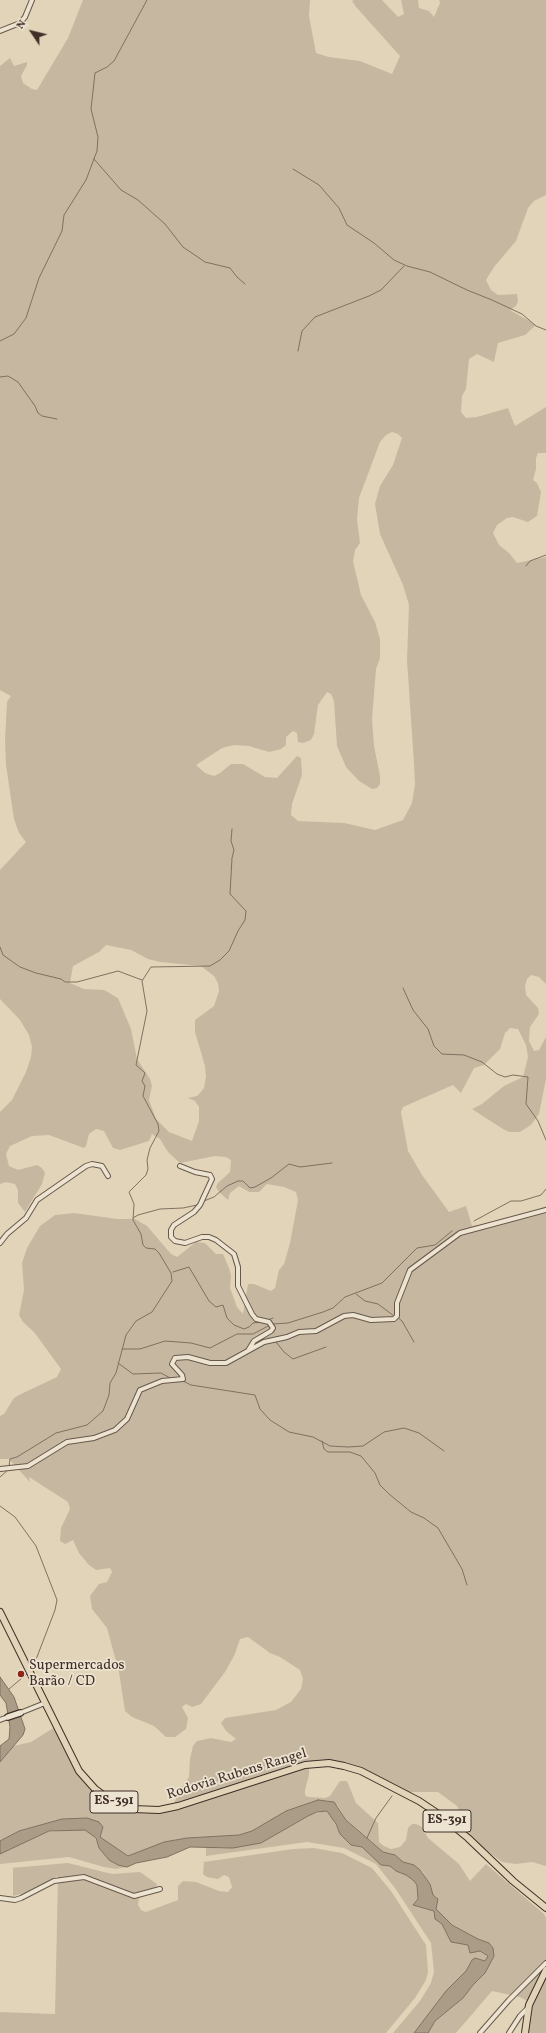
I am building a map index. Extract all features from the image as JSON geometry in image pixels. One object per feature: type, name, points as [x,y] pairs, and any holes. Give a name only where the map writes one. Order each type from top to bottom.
[{"type":"main road","name":"Rodovia Rubens Rangel","points":[[0,1612],[75,1764],[87,1782],[116,1803],[133,1808],[159,1810],[178,1806],[305,1765],[329,1763],[344,1766],[361,1771],[419,1801],[440,1815],[468,1838],[513,1881],[546,1908]]},
{"type":"main road","points":[[525,2033],[529,2008],[546,1970]]},
{"type":"street","points":[[0,31],[20,24],[25,17],[32,0]]},
{"type":"street","points":[[0,1243],[11,1230],[26,1218],[37,1200],[86,1166],[92,1164],[102,1166],[108,1176]]},
{"type":"street","points":[[180,1166],[195,1172],[210,1175],[212,1179],[200,1205],[194,1212],[174,1225],[171,1230],[170,1237],[174,1241],[185,1243],[202,1237],[209,1237],[216,1240],[234,1254],[238,1267],[238,1286],[252,1314],[256,1318],[269,1322],[272,1327],[271,1331],[254,1341],[249,1350]]},
{"type":"street","points":[[0,1469],[28,1466],[67,1442],[94,1438],[109,1433],[118,1427],[130,1413],[140,1390],[162,1381],[183,1379],[182,1375],[172,1362],[175,1358],[182,1357],[210,1363],[226,1363],[264,1342],[287,1337],[298,1332],[316,1331],[338,1319],[350,1315],[371,1320],[394,1319],[397,1316],[397,1303],[410,1270],[460,1233],[546,1210]]},
{"type":"street","points":[[0,1720],[45,1703]]},
{"type":"street","points":[[0,1898],[14,1900],[54,1881],[84,1877],[134,1896],[160,1889]]},
{"type":"street","points":[[480,2033],[509,2000],[546,1963]]},
{"type":"street","points":[[509,2033],[520,2016],[529,2008]]},
{"type":"shaded area","points":[[83,0],[310,0],[309,16],[316,53],[329,57],[360,61],[392,74],[400,56],[352,1],[382,0],[398,17],[404,14],[401,0],[418,0],[419,8],[429,11],[434,17],[440,3],[439,0],[546,0],[546,195],[534,201],[528,208],[516,241],[494,267],[486,280],[491,290],[498,295],[517,294],[518,301],[516,306],[510,310],[536,325],[525,335],[498,343],[494,362],[477,354],[469,359],[466,389],[462,396],[461,412],[466,418],[477,417],[508,408],[515,426],[546,407],[546,453],[538,453],[533,480],[537,483],[541,492],[537,516],[528,522],[513,517],[507,518],[497,525],[493,533],[499,545],[509,553],[517,563],[546,557],[546,984],[539,977],[531,975],[527,979],[525,986],[526,995],[538,1008],[539,1014],[530,1027],[529,1041],[534,1051],[539,1050],[546,1037],[546,1079],[539,1114],[531,1125],[520,1132],[509,1132],[472,1109],[482,1104],[504,1086],[523,1077],[528,1057],[526,1045],[518,1029],[510,1028],[505,1033],[500,1049],[484,1065],[474,1068],[461,1093],[453,1085],[403,1107],[401,1112],[408,1151],[422,1175],[449,1212],[466,1206],[472,1226],[515,1219],[546,1206],[546,1866],[532,1862],[516,1864],[502,1862],[474,1841],[465,1829],[463,1819],[457,1806],[438,1792],[405,1792],[337,1761],[319,1760],[302,1763],[174,1803],[189,1777],[190,1759],[193,1746],[197,1741],[211,1738],[231,1742],[236,1739],[226,1731],[221,1723],[225,1718],[276,1710],[291,1702],[301,1689],[303,1679],[300,1670],[280,1657],[270,1653],[248,1637],[240,1639],[234,1656],[225,1672],[201,1704],[192,1707],[186,1704],[182,1707],[188,1718],[186,1729],[175,1737],[166,1737],[154,1726],[132,1717],[125,1711],[119,1672],[107,1628],[92,1609],[90,1596],[99,1584],[107,1582],[112,1572],[110,1568],[96,1570],[88,1564],[79,1553],[73,1540],[65,1544],[60,1541],[61,1528],[70,1509],[68,1502],[29,1477],[30,1482],[9,1459],[0,1459],[0,1416],[4,1414],[14,1398],[57,1377],[61,1369],[34,1332],[23,1322],[19,1315],[24,1290],[22,1263],[27,1248],[40,1226],[55,1215],[74,1213],[117,1219],[135,1219],[147,1226],[171,1254],[177,1257],[196,1242],[205,1243],[216,1254],[223,1254],[231,1276],[230,1288],[237,1307],[243,1314],[248,1284],[254,1284],[271,1291],[275,1288],[279,1270],[284,1264],[290,1243],[298,1200],[296,1192],[284,1187],[267,1184],[259,1192],[249,1192],[239,1186],[230,1193],[228,1200],[216,1187],[218,1183],[230,1172],[231,1160],[226,1157],[215,1156],[180,1163],[168,1152],[160,1139],[152,1134],[149,1141],[120,1150],[113,1148],[104,1131],[96,1129],[89,1134],[86,1146],[84,1148],[49,1135],[32,1136],[10,1146],[6,1154],[9,1166],[18,1170],[37,1165],[42,1168],[45,1173],[42,1184],[25,1212],[18,1203],[18,1190],[15,1184],[6,1182],[0,1184],[0,1112],[12,1100],[26,1072],[31,1057],[32,1047],[29,1035],[20,1020],[0,999],[0,870],[26,842],[19,833],[14,819],[6,765],[5,740],[7,702],[11,696],[0,690],[0,66],[10,58],[14,66],[27,62],[21,76],[23,83],[32,89],[37,90],[68,38]],"holes":[[[392,432],[398,434],[402,438],[393,465],[380,486],[375,504],[380,534],[403,585],[409,605],[407,660],[415,784],[412,803],[403,820],[375,830],[344,823],[298,821],[291,815],[292,804],[302,775],[301,758],[297,756],[277,778],[265,777],[243,764],[231,764],[214,776],[205,773],[196,765],[222,748],[234,745],[249,746],[269,752],[281,749],[286,745],[286,737],[293,731],[297,733],[298,742],[303,743],[311,740],[314,734],[318,705],[327,692],[331,694],[334,701],[337,746],[346,767],[359,781],[372,789],[377,788],[380,784],[380,776],[374,746],[372,719],[376,669],[380,658],[380,639],[375,622],[361,595],[353,561],[355,550],[360,543],[357,519],[359,498],[380,442],[386,435]],[[106,945],[131,950],[148,959],[160,962],[201,966],[214,976],[218,983],[219,991],[214,1006],[195,1020],[195,1032],[205,1066],[206,1076],[204,1088],[201,1092],[197,1096],[188,1098],[195,1101],[199,1107],[199,1121],[192,1141],[169,1132],[156,1119],[149,1100],[152,1086],[150,1079],[137,1059],[131,1029],[118,998],[104,990],[84,989],[70,983],[73,966],[99,952]]]},
{"type":"shaded area","points":[[0,1677],[14,1697],[25,1729],[23,1735],[0,1762],[0,1746],[9,1739],[10,1727],[6,1703],[0,1695]]},
{"type":"shaded area","points":[[55,1727],[77,1772],[93,1790],[146,1812],[309,1767],[309,1775],[305,1790],[305,1795],[308,1797],[325,1798],[330,1796],[340,1781],[347,1781],[356,1803],[378,1823],[379,1842],[384,1846],[391,1849],[400,1847],[406,1840],[408,1828],[412,1824],[416,1824],[422,1827],[428,1838],[459,1864],[470,1881],[486,1864],[544,1914],[546,1918],[546,1963],[527,2001],[520,1997],[492,1991],[456,2033],[428,2033],[435,2021],[463,1998],[479,1980],[493,1948],[489,1943],[478,1939],[451,1924],[436,1909],[438,1901],[437,1897],[433,1895],[430,1884],[422,1871],[413,1865],[403,1862],[395,1855],[383,1852],[346,1819],[338,1806],[329,1801],[318,1800],[286,1811],[252,1831],[239,1835],[187,1838],[164,1842],[128,1856],[102,1839],[100,1837],[103,1827],[97,1822],[87,1818],[62,1819],[19,1831],[0,1841],[0,1762],[14,1746],[31,1742]]},
{"type":"shaded area","points":[[318,1800],[334,1802],[346,1820],[383,1852],[395,1855],[403,1862],[414,1865],[420,1870],[430,1884],[433,1895],[438,1899],[436,1909],[452,1925],[478,1939],[489,1943],[493,1948],[494,1956],[485,1973],[463,1998],[435,2021],[428,2033],[414,2033],[446,1991],[466,1971],[472,1960],[475,1958],[485,1961],[488,1956],[480,1951],[470,1953],[468,1945],[451,1942],[442,1924],[435,1919],[434,1911],[413,1905],[418,1899],[417,1885],[413,1880],[390,1866],[381,1865],[362,1847],[351,1845],[340,1834],[336,1824],[327,1811],[317,1812],[308,1816],[261,1843],[233,1848],[190,1847],[167,1857],[136,1863],[127,1867],[118,1865],[109,1860],[99,1848],[96,1838],[85,1830],[49,1831],[0,1854],[0,1841],[19,1831],[62,1819],[87,1818],[99,1822],[103,1827],[100,1837],[128,1856],[164,1842],[187,1838],[239,1835],[252,1831],[286,1811]]},
{"type":"shaded area","points":[[323,1811],[329,1812],[340,1834],[351,1845],[362,1847],[381,1865],[390,1866],[413,1880],[417,1885],[418,1899],[413,1905],[434,1911],[434,1917],[442,1924],[450,1940],[468,1945],[470,1953],[480,1951],[488,1957],[484,1961],[475,1958],[471,1961],[466,1971],[446,1991],[414,2033],[393,2033],[420,2001],[431,1983],[434,1972],[431,1943],[395,1888],[376,1864],[344,1848],[307,1842],[206,1856],[206,1847],[233,1848],[261,1843],[308,1816]]},
{"type":"shaded area","points":[[84,1829],[95,1838],[99,1848],[109,1860],[118,1865],[127,1867],[116,1869],[104,1867],[69,1857],[0,1864],[0,1854],[46,1832]]},
{"type":"shaded area","points":[[314,1848],[342,1853],[372,1868],[391,1891],[426,1945],[428,1972],[426,1980],[415,1998],[386,2033],[0,2033],[0,2012],[55,2014],[58,1877],[57,1876],[32,1891],[13,1896],[13,1868],[11,1868],[68,1863],[112,1874],[140,1872],[157,1884],[156,1890],[139,1898],[138,1905],[141,1910],[146,1912],[178,1900],[178,1886],[183,1881],[196,1882],[219,1891],[228,1892],[232,1887],[229,1877],[224,1875],[218,1879],[207,1877],[203,1874],[204,1862],[293,1849]]},
{"type":"shaded area","points":[[546,1974],[546,2033],[526,2033],[529,2010]]},
{"type":"waterway","points":[[0,341],[14,334],[26,318],[39,278],[62,231],[64,215],[86,180],[97,151],[98,137],[91,109],[95,73],[107,67],[114,61],[147,0]]},
{"type":"waterway","points":[[94,159],[121,190],[138,200],[165,224],[183,247],[205,262],[230,268],[245,284]]},
{"type":"waterway","points":[[293,169],[319,185],[339,208],[347,225],[374,243],[394,260],[407,266],[430,272],[492,300],[522,314],[536,326],[546,330]]},
{"type":"waterway","points":[[298,351],[302,331],[315,317],[381,290],[404,266]]},
{"type":"waterway","points":[[0,377],[8,376],[18,382],[35,406],[38,413],[42,416],[57,419]]},
{"type":"waterway","points":[[526,566],[530,561],[546,555]]},
{"type":"waterway","points":[[9,1467],[10,1459],[17,1457],[56,1433],[87,1425],[103,1411],[109,1395],[110,1383],[116,1373],[126,1335],[136,1321],[152,1312],[172,1281],[171,1273],[159,1253],[155,1249],[146,1248],[143,1245],[141,1234],[133,1220],[134,1204],[129,1192],[146,1175],[148,1169],[147,1160],[150,1148],[159,1131],[158,1124],[143,1096],[145,1086],[142,1081],[145,1073],[136,1065],[147,1011],[142,981],[151,967],[210,966],[220,960],[229,951],[245,920],[246,911],[230,894],[232,858],[234,850],[231,841],[232,829]]},
{"type":"waterway","points":[[0,947],[3,955],[20,967],[36,973],[61,979],[65,982],[77,982],[118,971],[142,980]]},
{"type":"waterway","points":[[403,988],[413,1010],[428,1029],[434,1046],[442,1054],[464,1055],[482,1062],[497,1074],[505,1077],[513,1075],[528,1077],[526,1104],[538,1121],[546,1140]]},
{"type":"waterway","points":[[204,1201],[214,1197],[227,1186],[238,1181],[243,1181],[250,1188],[255,1187],[271,1178],[289,1164],[300,1167],[332,1163]]},
{"type":"waterway","points":[[474,1221],[511,1201],[521,1201],[541,1195],[546,1189]]},
{"type":"waterway","points":[[133,1218],[138,1215],[160,1209],[183,1208],[197,1205]]},
{"type":"waterway","points":[[273,1324],[288,1323],[323,1312],[333,1308],[345,1297],[382,1283],[417,1248],[435,1245],[452,1231]]},
{"type":"waterway","points":[[173,1272],[189,1267],[209,1301],[216,1307],[223,1305],[227,1318],[234,1325],[244,1329],[253,1323],[264,1322]]},
{"type":"waterway","points":[[356,1294],[365,1301],[378,1304],[394,1316]]},
{"type":"waterway","points":[[397,1317],[402,1321],[414,1342]]},
{"type":"waterway","points":[[268,1320],[273,1318]]},
{"type":"waterway","points":[[122,1349],[140,1349],[165,1341],[191,1343],[210,1348],[237,1334],[253,1334],[270,1325]]},
{"type":"waterway","points":[[276,1342],[284,1352],[293,1359],[326,1347]]},
{"type":"waterway","points":[[118,1363],[133,1374],[161,1373],[172,1379]]},
{"type":"waterway","points":[[183,1381],[191,1385],[255,1395],[260,1409],[270,1420],[289,1432],[313,1437],[330,1446],[363,1446],[384,1432],[404,1428],[419,1433],[444,1451]]},
{"type":"waterway","points":[[322,1441],[324,1449],[328,1452],[350,1452],[361,1456],[375,1473],[380,1485],[389,1494],[411,1512],[424,1518],[438,1528],[462,1569],[467,1585]]},
{"type":"waterway","points":[[0,1477],[8,1470]]},
{"type":"waterway","points":[[0,1506],[15,1517],[36,1546],[57,1600],[55,1610],[32,1670]]},
{"type":"waterway","points":[[9,1689],[28,1673]]},
{"type":"waterway","points":[[367,1838],[376,1818],[392,1796]]},
{"type":"place","name":"Supermercados Barão / CD","points":[[21,1674]]}]
